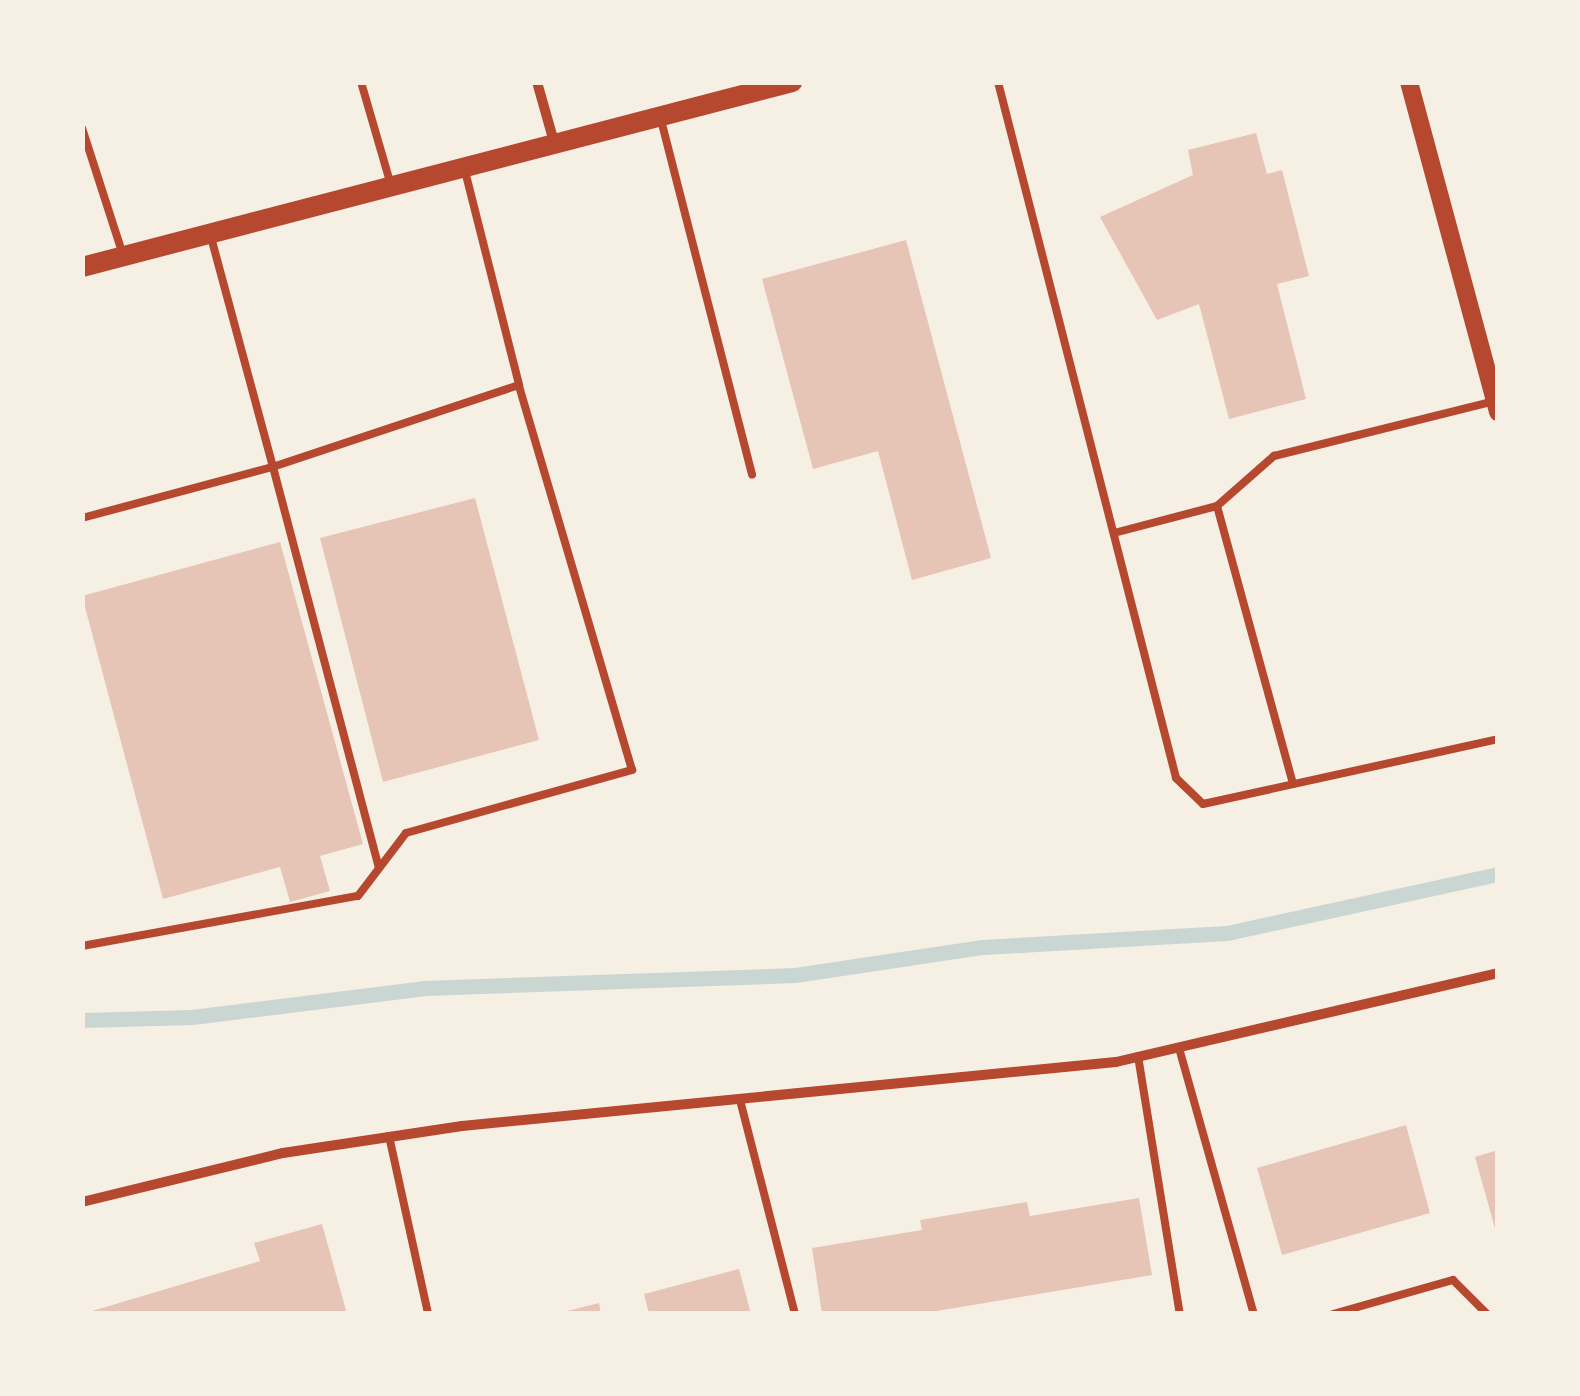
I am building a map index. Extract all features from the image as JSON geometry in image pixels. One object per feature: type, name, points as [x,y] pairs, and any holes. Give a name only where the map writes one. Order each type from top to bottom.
[{"type":"main road","points":[[82,266],[792,82]]},
{"type":"street","points":[[537,82],[554,142]]},
{"type":"street","points":[[1409,82],[1496,406]]},
{"type":"street","points":[[82,1202],[283,1153],[389,1136],[1138,1056],[1498,972]]},
{"type":"lane","points":[[361,82],[391,185]]},
{"type":"lane","points":[[998,82],[1176,778],[1202,804],[1498,739]]},
{"type":"lane","points":[[660,116],[752,474]]},
{"type":"lane","points":[[82,128],[123,256]]},
{"type":"lane","points":[[82,932],[84,946],[358,896],[406,832],[632,770],[520,385],[464,166]]},
{"type":"lane","points":[[210,233],[379,868]]},
{"type":"lane","points":[[82,518],[273,467],[520,385]]},
{"type":"lane","points":[[1114,533],[1217,506],[1274,456],[1496,406]]},
{"type":"lane","points":[[1217,506],[1293,784]]},
{"type":"lane","points":[[1179,1048],[1254,1314]]},
{"type":"lane","points":[[1138,1056],[1180,1314]]},
{"type":"lane","points":[[740,1100],[795,1314]]},
{"type":"lane","points":[[389,1136],[428,1314]]},
{"type":"lane","points":[[1334,1314],[1453,1280],[1485,1313]]},
{"type":"building","points":[[1256,133],[1267,174],[1282,170],[1309,276],[1277,284],[1306,399],[1229,419],[1199,304],[1157,320],[1100,217],[1193,175],[1188,150]]},
{"type":"building","points":[[906,240],[991,558],[912,580],[878,451],[813,469],[762,279]]},
{"type":"building","points":[[475,498],[539,740],[383,782],[320,538]]},
{"type":"building","points":[[280,542],[363,844],[320,856],[330,891],[290,902],[280,867],[163,899],[82,596]]},
{"type":"building","points":[[1406,1125],[1430,1213],[1282,1255],[1257,1168]]},
{"type":"building","points":[[1498,1150],[1498,1231],[1496,1232],[1475,1157]]},
{"type":"building","points":[[1139,1198],[1152,1275],[919,1314],[822,1314],[812,1248],[922,1230],[920,1220],[1027,1202],[1030,1216]]},
{"type":"building","points":[[322,1224],[347,1314],[82,1314],[260,1261],[254,1243]]},
{"type":"building","points":[[739,1269],[751,1314],[649,1314],[644,1294]]},
{"type":"building","points":[[599,1303],[601,1314],[563,1314],[563,1312]]},
{"type":"waterway","points":[[82,1020],[192,1017],[425,988],[795,975],[983,947],[1227,933],[1498,874]]}]
